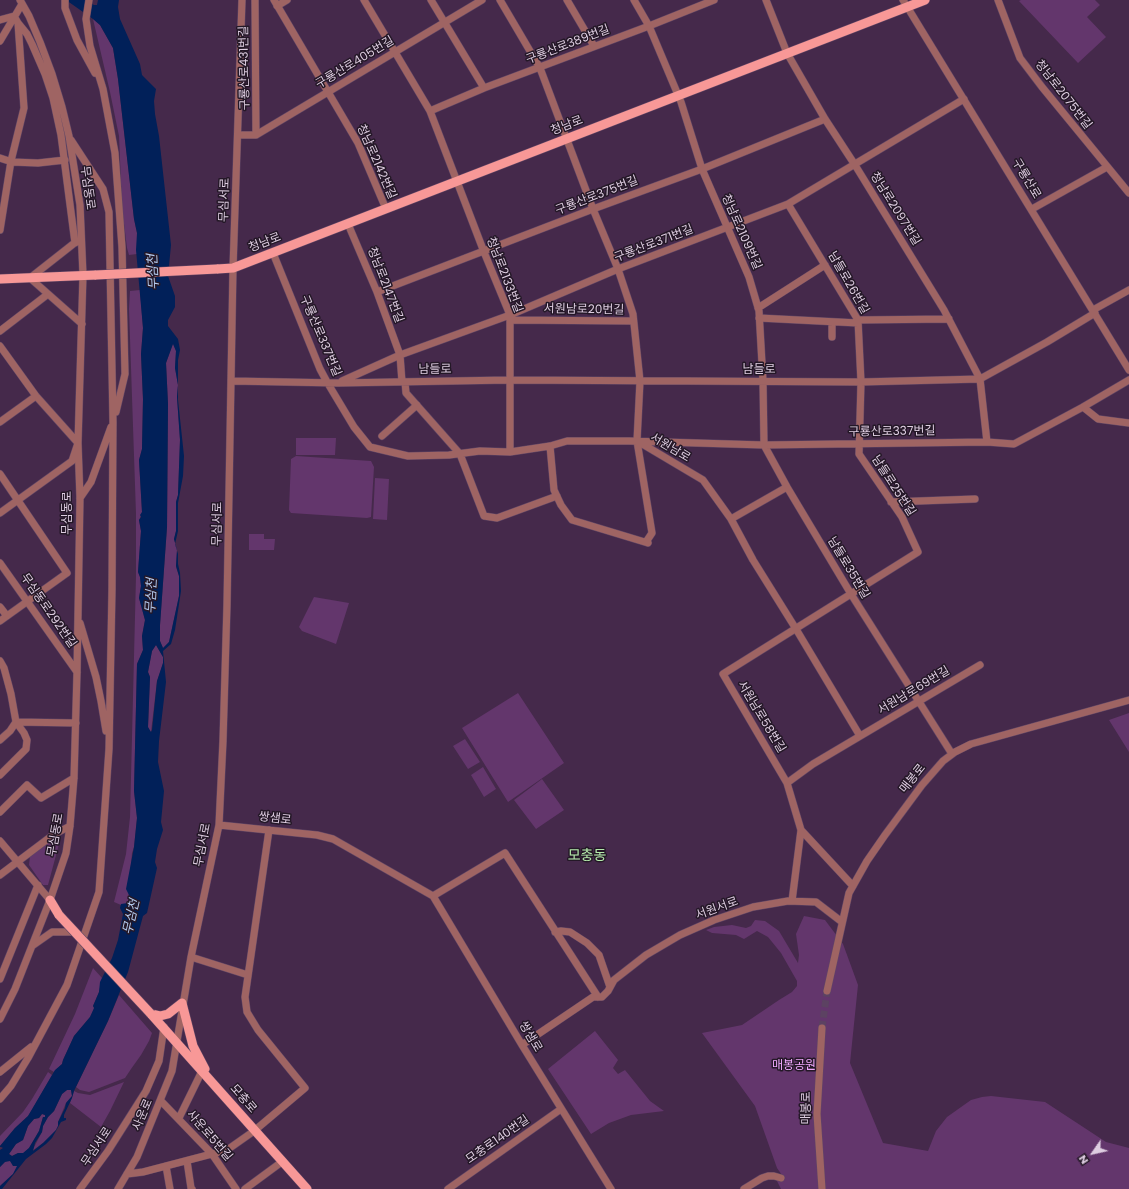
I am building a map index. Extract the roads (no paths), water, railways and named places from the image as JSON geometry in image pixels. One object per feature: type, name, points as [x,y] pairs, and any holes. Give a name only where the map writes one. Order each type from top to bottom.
[{"type":"main road","name":"청남로","points":[[83,275],[233,268],[678,96],[787,53],[905,3],[925,0]]},
{"type":"main road","points":[[0,279],[83,275]]},
{"type":"main road","name":"모충로","points":[[50,900],[59,915],[163,1026],[177,1044],[307,1189]]},
{"type":"main road","points":[[151,1014],[160,1016],[168,1014],[182,1003],[193,1046],[212,1083]]},
{"type":"street","points":[[80,498],[90,482],[113,422],[125,374],[122,247],[115,153],[103,89],[90,46],[86,19],[89,0]]},
{"type":"street","name":"무심서로","points":[[177,1044],[182,1003],[219,825],[227,605],[233,268],[242,0]]},
{"type":"street","name":"구룡산로431번길","points":[[255,0],[256,135]]},
{"type":"street","points":[[275,3],[287,0]]},
{"type":"street","name":"청남로2133번길","points":[[364,0],[430,111],[510,317],[510,452]]},
{"type":"street","points":[[431,0],[484,88]]},
{"type":"street","name":"구룡산로405번길","points":[[256,135],[482,0]]},
{"type":"street","name":"서원남로","points":[[500,0],[540,68],[568,139],[593,209],[618,269],[633,314],[640,381],[638,441],[703,480],[731,519],[753,560],[860,736]]},
{"type":"street","points":[[567,0],[594,46]]},
{"type":"street","name":"청남로2109번길","points":[[634,0],[649,26],[681,102],[702,169],[726,228],[749,277],[758,308],[763,381]]},
{"type":"street","name":"구룡산로389번길","points":[[430,111],[484,88],[649,26],[704,2],[714,0]]},
{"type":"street","name":"청남로2097번길","points":[[766,0],[787,53],[825,119],[855,164],[949,319],[980,379]]},
{"type":"street","name":"청남로2075번길","points":[[998,0],[1020,58],[1129,193]]},
{"type":"street","points":[[65,1],[65,8],[77,40],[103,89]]},
{"type":"street","points":[[0,41],[16,19],[21,2]]},
{"type":"street","name":"무심동로","points":[[0,1019],[15,989],[50,900],[66,853],[74,778],[76,723],[80,498],[78,443],[83,275],[80,205],[69,136],[62,107],[52,74],[29,16],[21,2]]},
{"type":"street","name":"청남로2142번길","points":[[275,3],[358,143],[386,209]]},
{"type":"street","name":"구룡산로","points":[[905,3],[1129,370]]},
{"type":"street","points":[[0,20],[16,19]]},
{"type":"street","points":[[16,19],[27,34],[46,74],[58,118],[65,160]]},
{"type":"street","points":[[0,230],[11,161],[24,108],[16,19]]},
{"type":"street","name":"구룡산로371번길","points":[[338,383],[400,355],[510,317],[618,269],[788,204],[964,99]]},
{"type":"street","name":"구룡산로375번길","points":[[377,292],[702,169],[825,119]]},
{"type":"street","points":[[238,135],[256,135]]},
{"type":"street","points":[[0,1099],[11,1086],[67,985],[98,892],[109,749],[113,422],[109,212],[103,190],[69,136]]},
{"type":"street","name":"무심동로","points":[[0,158],[11,161],[38,163],[65,160],[75,243]]},
{"type":"street","points":[[1032,209],[1107,167]]},
{"type":"street","name":"남들로26번길","points":[[788,204],[858,322],[861,382]]},
{"type":"street","name":"청남로2147번길","points":[[348,224],[377,292],[400,355],[404,382]]},
{"type":"street","points":[[81,238],[30,278],[82,324]]},
{"type":"street","name":"구룡산로337번길","points":[[273,253],[327,382],[354,427],[370,447],[408,456],[510,452],[550,446],[567,441],[638,441],[764,446],[859,443],[987,442],[1014,444],[1083,407],[1129,380]]},
{"type":"street","points":[[758,308],[825,265]]},
{"type":"street","name":"남들로","points":[[232,381],[338,383],[509,380],[861,382],[980,379],[1047,342],[1129,290]]},
{"type":"street","points":[[0,331],[48,294]]},
{"type":"street","name":"서원남로20번길","points":[[510,317],[633,322]]},
{"type":"street","points":[[759,318],[832,322],[949,319]]},
{"type":"street","points":[[832,322],[832,336]]},
{"type":"street","points":[[0,346],[36,396],[78,443],[72,461],[0,513]]},
{"type":"street","points":[[980,379],[987,442]]},
{"type":"street","name":"남들로35번길","points":[[763,381],[764,446],[851,594],[952,754]]},
{"type":"street","name":"남들로","points":[[404,382],[406,393],[460,454]]},
{"type":"street","name":"남들로25번길","points":[[851,594],[918,552],[902,517],[860,454],[861,382]]},
{"type":"street","points":[[2,420],[36,396]]},
{"type":"street","points":[[382,436],[417,405]]},
{"type":"street","points":[[1083,407],[1098,419],[1129,423]]},
{"type":"street","points":[[550,446],[554,490],[561,506],[572,520],[648,543],[646,542],[652,532],[638,441]]},
{"type":"street","points":[[460,454],[484,516],[498,518],[557,496]]},
{"type":"street","points":[[0,474],[67,573]]},
{"type":"street","points":[[731,519],[787,487]]},
{"type":"street","points":[[891,502],[975,500]]},
{"type":"street","name":"무심동로292번길","points":[[0,563],[77,673]]},
{"type":"street","points":[[0,621],[67,573],[78,574]]},
{"type":"street","points":[[796,629],[851,594]]},
{"type":"street","points":[[0,607],[7,616]]},
{"type":"street","points":[[78,613],[101,701],[109,749]]},
{"type":"street","name":"서원남로58번길","points":[[787,783],[723,674],[796,629]]},
{"type":"street","points":[[0,661],[4,668],[11,694],[16,722],[27,740],[26,749],[0,775]]},
{"type":"street","name":"서원남로69번길","points":[[787,783],[814,764],[980,665]]},
{"type":"street","name":"매봉로","points":[[827,991],[849,893],[867,861],[931,773],[943,761],[952,754],[971,744],[1129,700]]},
{"type":"street","points":[[16,722],[76,723]]},
{"type":"street","points":[[0,740],[10,731],[16,722]]},
{"type":"street","points":[[0,812],[27,785],[41,798],[74,778]]},
{"type":"street","points":[[787,783],[801,830],[792,901]]},
{"type":"street","name":"쌍샘로","points":[[219,825],[317,835],[333,839],[432,896],[611,1189]]},
{"type":"street","points":[[0,875],[53,835],[70,826]]},
{"type":"street","points":[[127,1174],[143,1172],[227,1150],[254,1131],[305,1088],[258,1030],[246,1012],[244,997],[269,830]]},
{"type":"street","points":[[801,830],[853,886]]},
{"type":"street","points":[[0,841],[50,900]]},
{"type":"street","points":[[432,896],[505,854],[598,997]]},
{"type":"street","points":[[0,978],[38,885]]},
{"type":"street","name":"서원서로","points":[[522,1045],[593,997],[602,997],[614,980],[646,955],[680,935],[714,920],[754,907],[792,901],[816,902],[842,922]]},
{"type":"street","points":[[32,946],[52,932],[75,932]]},
{"type":"street","points":[[555,932],[570,932],[587,943],[599,955],[610,987]]},
{"type":"street","points":[[191,957],[248,975]]},
{"type":"street","name":"무심서로","points":[[80,1189],[108,1151],[146,1091],[159,1061],[163,1026]]},
{"type":"street","name":"매봉로","points":[[822,1028],[817,1114],[822,1189]]},
{"type":"street","name":"사운로","points":[[118,1189],[137,1157],[161,1101],[172,1071],[177,1044]]},
{"type":"street","points":[[0,1072],[35,1045]]},
{"type":"street","points":[[179,1118],[202,1071]]},
{"type":"street","name":"사운로5번길","points":[[161,1101],[212,1154],[236,1189]]},
{"type":"street","name":"모충로140번길","points":[[448,1189],[561,1109]]},
{"type":"street","points":[[187,1161],[192,1189]]},
{"type":"street","points":[[245,1189],[283,1161]]},
{"type":"street","points":[[166,1166],[170,1189]]},
{"type":"street","points":[[744,1189],[768,1176],[781,1178]]},
{"type":"water","name":"무심천","points":[[66,0],[85,0],[97,5],[98,0],[119,0],[118,7],[120,19],[140,64],[142,75],[156,89],[154,101],[155,114],[159,136],[171,245],[168,276],[175,296],[175,307],[168,320],[168,326],[178,339],[180,350],[178,360],[178,385],[175,368],[176,351],[173,344],[166,363],[168,404],[167,527],[160,625],[160,641],[163,648],[169,642],[179,596],[179,576],[176,566],[177,551],[181,591],[175,630],[171,644],[163,651],[166,682],[158,762],[164,791],[161,822],[163,830],[157,849],[155,862],[157,868],[147,913],[143,916],[128,972],[108,1021],[74,1091],[72,1098],[64,1115],[66,1120],[61,1122],[52,1138],[26,1159],[2,1189],[0,1189],[0,1186],[13,1174],[17,1166],[13,1166],[10,1161],[5,1162],[0,1167],[0,1150],[3,1148],[0,1146],[15,1128],[28,1116],[55,1070],[62,1064],[74,1036],[90,1017],[94,1008],[93,1006],[99,992],[100,982],[112,958],[118,940],[123,914],[120,908],[121,904],[128,903],[130,897],[126,889],[134,847],[137,818],[134,791],[137,664],[143,650],[142,636],[145,620],[139,598],[141,586],[138,572],[141,531],[139,520],[142,512],[139,460],[142,449],[143,399],[141,354],[143,328],[136,250],[137,233],[113,48],[100,25]],"holes":[[[156,645],[163,657],[163,663],[157,681],[151,732],[148,727],[150,677],[148,672],[152,651]],[[67,1090],[71,1090],[72,1096],[66,1103],[56,1130],[33,1151],[35,1143],[42,1132],[43,1126],[48,1117],[54,1111],[62,1094]],[[42,1114],[45,1115],[39,1131],[29,1148],[23,1153],[18,1153],[12,1156],[9,1154],[16,1144],[23,1140],[28,1126],[34,1119],[39,1118]]]},
{"type":"water","points":[[178,385],[178,400],[184,456],[183,476],[178,503],[178,531],[175,543],[180,440],[177,397]]},
{"type":"tunnel","points":[[822,1028],[827,991]]},
{"type":"district","name":"모충동","points":[[587,856]]},
{"type":"park label","name":"매봉공원","points":[[794,1066]]}]
